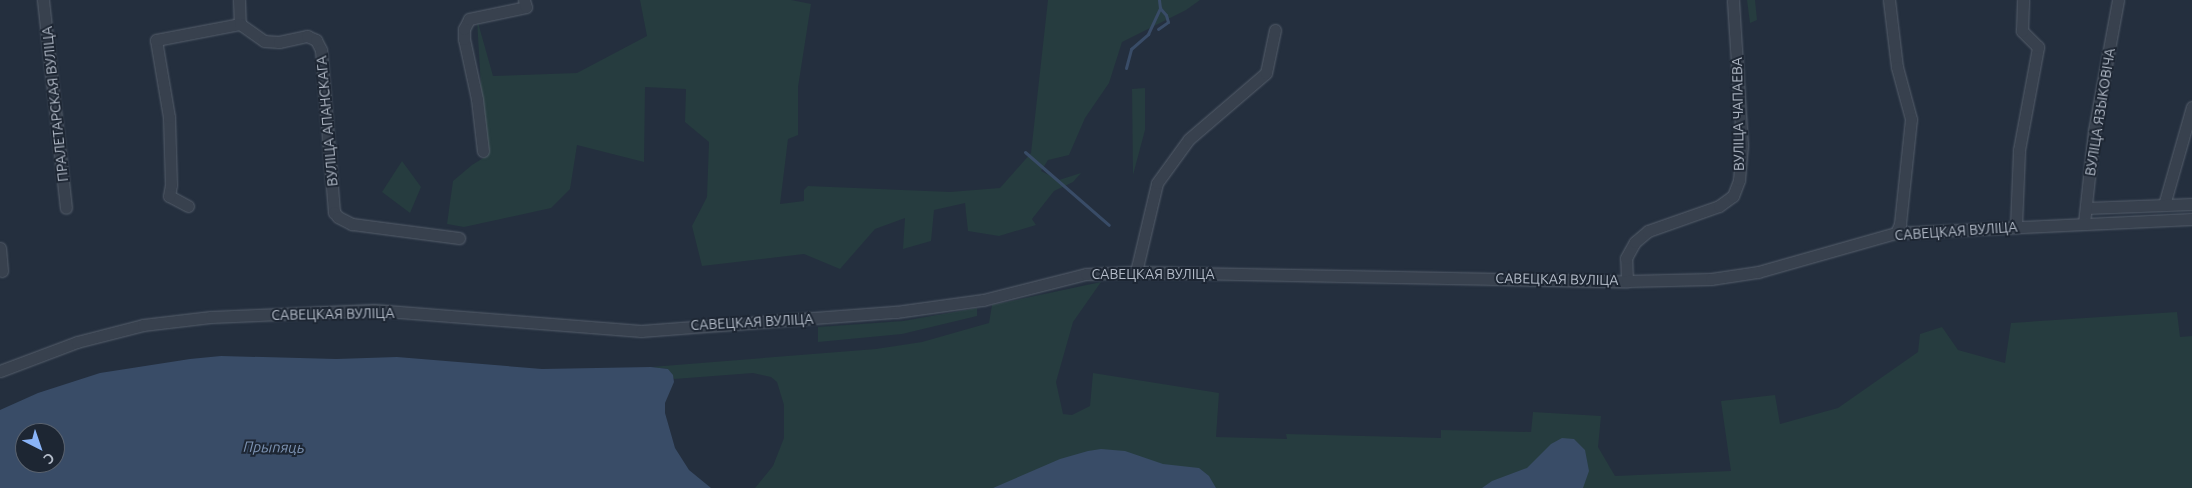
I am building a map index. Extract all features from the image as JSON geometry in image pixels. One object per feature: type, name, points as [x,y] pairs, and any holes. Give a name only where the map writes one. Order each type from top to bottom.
[{"type":"street","name":"ПРАЛЕТАРСКАЯ ВУЛІЦА","points":[[44,0],[66,208]]},
{"type":"street","points":[[188,206],[169,196],[171,185],[169,118],[156,40],[240,24],[239,0]]},
{"type":"street","points":[[483,151],[477,99],[464,39],[464,30],[469,19],[526,7],[524,0]]},
{"type":"street","name":"ВУЛІЦА ЧАПАЕВА","points":[[1627,281],[1626,258],[1635,242],[1648,232],[1720,206],[1733,196],[1740,180],[1742,144],[1733,0]]},
{"type":"street","points":[[1889,0],[1897,67],[1911,119],[1900,224],[1896,233]]},
{"type":"street","points":[[2016,226],[2019,150],[2038,47],[2022,31],[2023,0]]},
{"type":"street","name":"ВУЛІЦА ЯЗЫКОВІЧА","points":[[2084,224],[2094,131],[2118,0]]},
{"type":"street","name":"ВУЛІЦА АПАНСКАГА","points":[[240,24],[264,42],[279,42],[307,36],[316,40],[321,50],[334,212],[338,217],[352,224],[459,238]]},
{"type":"street","points":[[1136,272],[1157,183],[1189,139],[1266,72],[1275,30]]},
{"type":"street","points":[[2164,206],[2192,107]]},
{"type":"street","points":[[2086,208],[2192,204]]},
{"type":"street","name":"САВЕЦКАЯ ВУЛІЦА","points":[[0,371],[86,339],[143,325],[211,317],[374,310],[642,331],[713,324],[896,312],[983,300],[1086,274],[1136,272],[1627,281],[1711,279],[1758,272],[1896,233],[2016,226],[2192,220]]},
{"type":"street","points":[[0,248],[2,271]]},
{"type":"green space","points":[[640,0],[791,0],[811,4],[798,87],[798,135],[788,139],[780,204],[804,201],[804,190],[808,186],[950,192],[1000,188],[1031,153],[1048,0],[1200,0],[1186,10],[1122,42],[1109,83],[1085,118],[1069,155],[1048,160],[1041,171],[1059,180],[1081,173],[1073,182],[1054,191],[1032,219],[1036,225],[999,236],[968,231],[965,203],[934,210],[931,241],[903,249],[905,218],[875,229],[840,269],[804,254],[702,266],[692,226],[707,197],[709,142],[685,122],[686,89],[645,87],[644,162],[577,145],[570,189],[551,208],[464,227],[447,224],[453,181],[485,157],[477,19],[493,76],[577,73],[647,36]]},
{"type":"green space","points":[[1747,0],[1755,0],[1757,20],[1750,23]]},
{"type":"green space","points":[[1145,88],[1145,130],[1133,175],[1132,89]]},
{"type":"green space","points":[[402,161],[421,187],[410,213],[382,192]]},
{"type":"green space","points":[[1101,282],[1073,322],[1056,382],[1063,414],[1072,415],[1090,406],[1093,373],[1219,393],[1216,437],[1287,439],[1286,434],[1441,438],[1441,430],[1531,432],[1533,412],[1601,416],[1598,447],[1615,476],[1731,471],[1721,401],[1775,395],[1780,424],[1838,408],[1918,352],[1920,334],[1942,327],[1958,350],[2005,363],[2011,323],[2177,312],[2180,337],[2192,336],[2192,488],[755,488],[773,466],[784,438],[784,405],[777,382],[771,377],[753,373],[674,379],[668,369],[651,367],[876,349],[922,342],[989,323],[992,305]]},
{"type":"green space","points":[[977,308],[977,316],[902,334],[818,342],[818,327],[903,321]]},
{"type":"water","name":"Прыпяць","points":[[221,356],[336,359],[397,357],[542,369],[651,367],[668,369],[673,375],[674,382],[665,403],[665,413],[675,448],[689,470],[711,488],[0,488],[0,410],[38,393],[100,373]]},
{"type":"water","points":[[1562,438],[1574,439],[1585,450],[1589,471],[1583,488],[1482,488],[1492,481],[1527,468],[1551,444]]},
{"type":"water","points":[[1101,449],[1125,451],[1163,464],[1199,468],[1209,476],[1216,488],[993,488],[1060,459]]},
{"type":"waterway","points":[[1126,68],[1131,49],[1148,34],[1160,8],[1159,0]]},
{"type":"waterway","points":[[1158,29],[1168,22],[1166,15],[1160,8]]},
{"type":"waterway","points":[[1025,152],[1109,225]]}]
